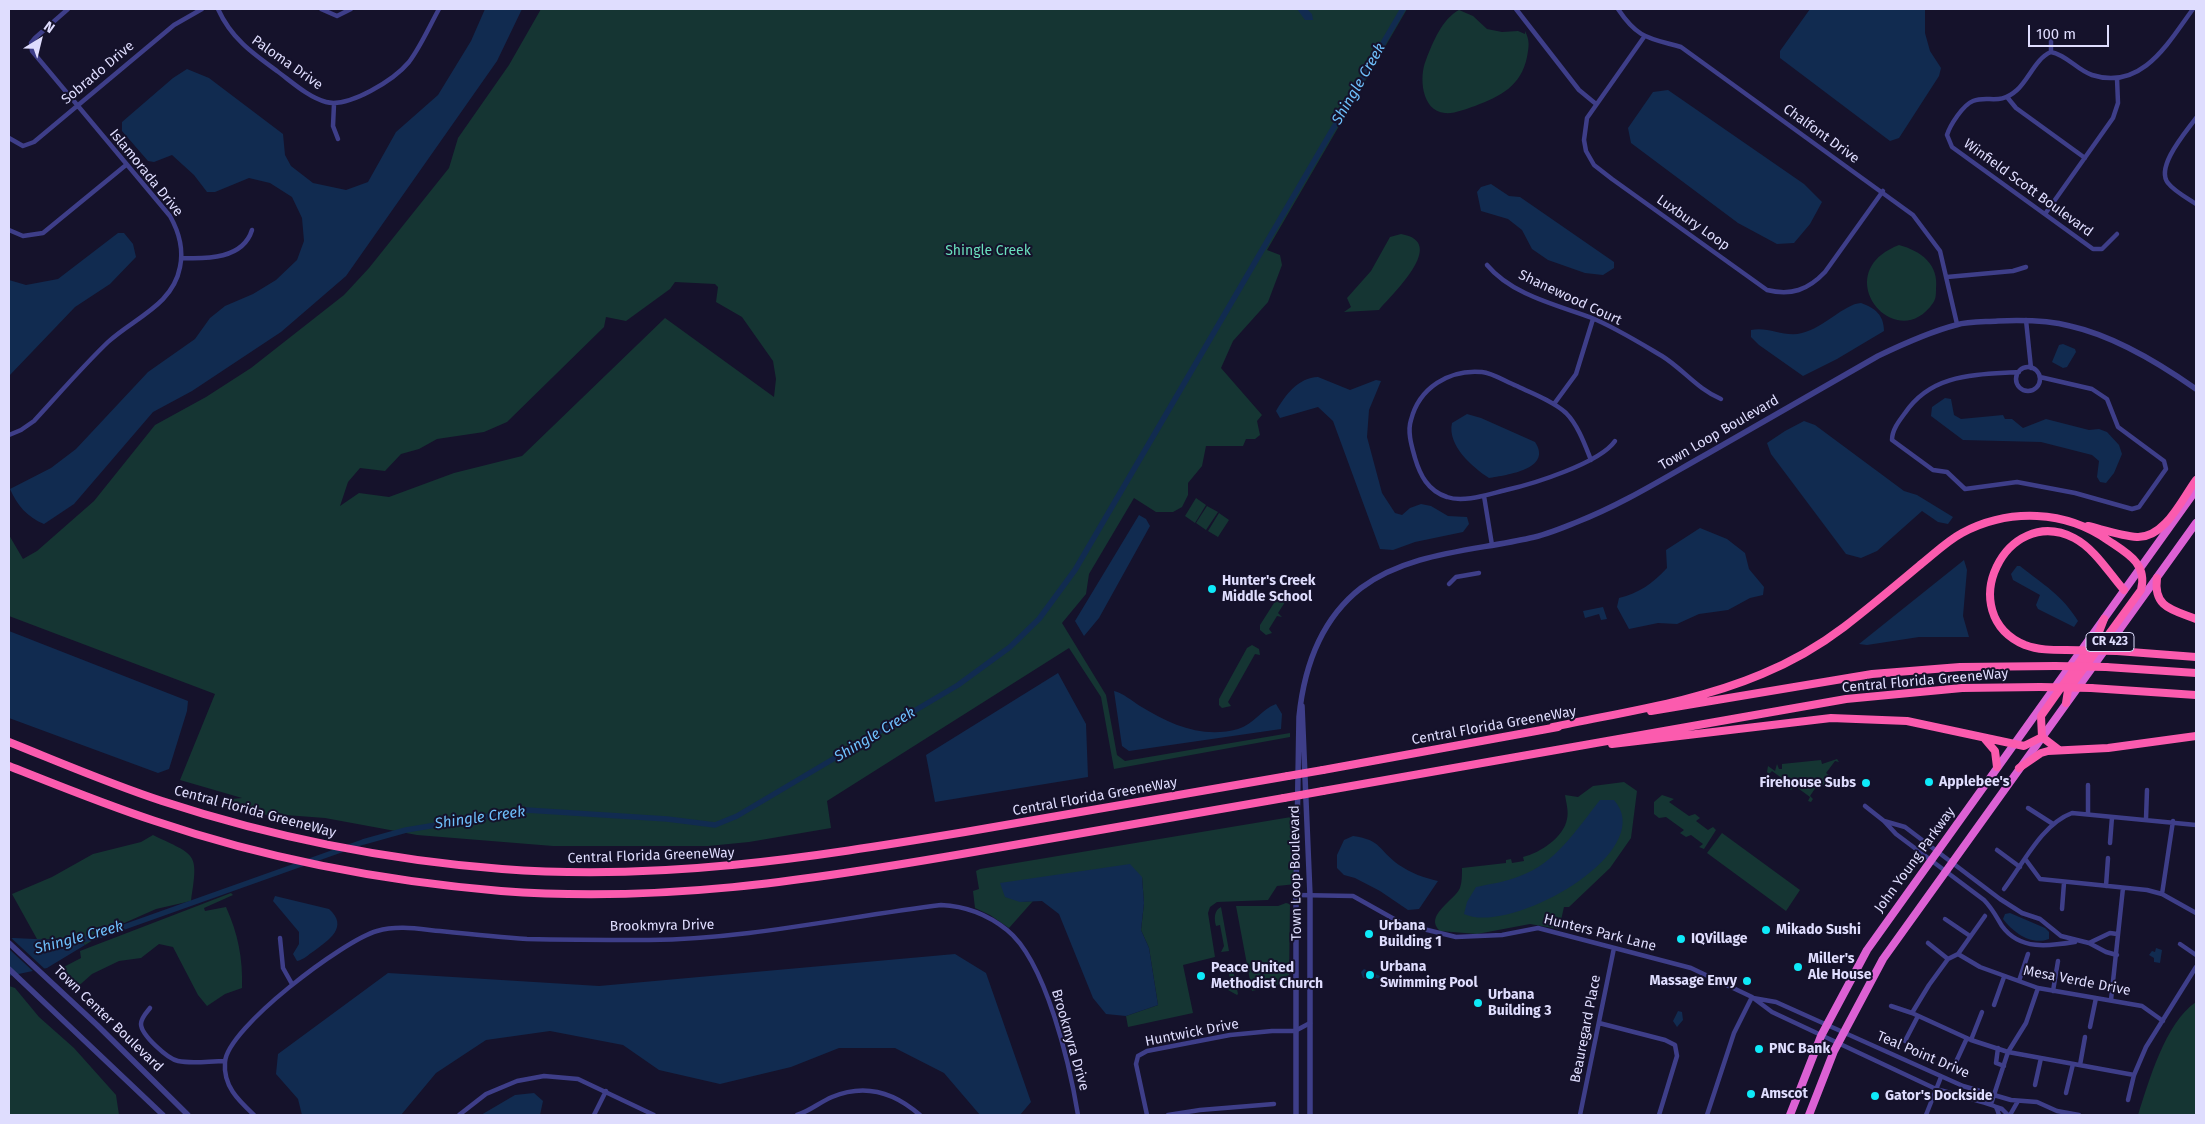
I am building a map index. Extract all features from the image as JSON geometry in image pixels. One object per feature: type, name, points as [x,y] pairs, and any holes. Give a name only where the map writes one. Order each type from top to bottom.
[{"type":"highway","points":[[1553,728],[1707,693],[1778,667],[1843,628],[1940,548],[1973,528],[1999,519],[2044,516],[2137,537],[2147,536],[2164,525],[2196,480]]},
{"type":"highway","name":"John Young Parkway","points":[[1790,1115],[1820,1036],[1866,950],[2196,490]]},
{"type":"highway","name":"CR 423","points":[[1809,1115],[1843,1032],[1882,959],[2196,522]]},
{"type":"highway","points":[[2066,703],[2068,690],[2141,590],[2143,582],[2141,567],[2130,555],[2104,537],[2077,523]]},
{"type":"highway","points":[[2124,590],[2087,547],[2064,534],[2040,533],[2020,540],[2010,547],[1997,562],[1991,581],[1991,605],[1995,616],[2008,633],[2022,643],[2046,650],[2117,651],[2196,657]]},
{"type":"highway","points":[[2157,578],[2158,597],[2163,606],[2196,619]]},
{"type":"highway","points":[[2059,750],[2042,737],[2041,716],[2097,637],[2104,619]]},
{"type":"highway","name":"Central Florida GreeneWay","points":[[9,742],[159,800],[272,832],[369,852],[446,864],[534,871],[622,872],[710,869],[827,855],[1872,674],[1970,666],[2106,667],[2196,673]]},
{"type":"highway","name":"Central Florida GreeneWay","points":[[9,766],[124,811],[238,846],[326,867],[404,880],[503,891],[623,894],[712,890],[858,872],[1558,749],[1875,696],[1962,688],[2040,687],[2091,688],[2196,696]]},
{"type":"highway","points":[[1558,749],[1831,718],[1907,721],[1980,735],[2024,746],[2042,737]]},
{"type":"highway","points":[[1980,735],[1988,740],[1996,751],[1997,767]]},
{"type":"highway","points":[[2019,768],[2041,753],[2059,750],[2108,748],[2196,736]]},
{"type":"street","name":"Islamorada Drive","points":[[9,435],[21,430],[34,421],[106,344],[164,300],[178,276],[182,258],[179,236],[170,216],[76,106],[31,48],[35,38],[68,9]]},
{"type":"street","name":"Sobrado Drive","points":[[9,138],[18,144],[28,146],[174,25],[202,9]]},
{"type":"street","name":"Paloma Drive","points":[[218,9],[229,30],[249,51],[311,96],[334,104],[358,97],[402,68],[417,49],[439,9]]},
{"type":"street","points":[[321,9],[337,16],[343,15],[351,9]]},
{"type":"street","points":[[1516,9],[1579,90],[1596,104]]},
{"type":"street","name":"Chalfont Drive","points":[[1618,9],[1626,21],[1644,38],[1680,47],[1883,191],[1913,215],[1928,232],[1940,251],[1948,277],[1957,324]]},
{"type":"street","points":[[2051,52],[2090,74],[2117,78],[2140,71],[2153,62],[2193,9]]},
{"type":"street","name":"Luxbury Loop","points":[[1644,38],[1587,118],[1584,140],[1586,151],[1594,165],[1767,290],[1789,293],[1802,290],[1814,284],[1825,272],[1883,191]]},
{"type":"street","points":[[2051,40],[2051,52]]},
{"type":"street","points":[[2051,52],[2043,57],[2020,87],[2007,97],[2016,108],[2085,158]]},
{"type":"street","points":[[2045,214],[2117,111],[2117,78]]},
{"type":"street","name":"Winfield Scott Boulevard","points":[[2007,97],[1996,100],[1977,100],[1968,104],[1949,130],[1947,140],[1952,147],[2098,250],[2106,247],[2117,234]]},
{"type":"street","points":[[334,104],[333,126],[338,139]]},
{"type":"street","points":[[2195,122],[2164,165],[2164,177],[2168,184],[2196,204]]},
{"type":"street","points":[[9,230],[23,236],[42,233],[126,165]]},
{"type":"street","points":[[182,258],[204,259],[220,256],[245,244],[252,230]]},
{"type":"street","name":"Shanewood Court","points":[[1488,265],[1494,273],[1527,293],[1557,307],[1593,319],[1664,357],[1706,392],[1721,399]]},
{"type":"street","points":[[1948,277],[2013,271],[2026,266]]},
{"type":"street","points":[[1554,404],[1576,374],[1593,319]]},
{"type":"street","points":[[2026,320],[2031,368]]},
{"type":"street","name":"Town Loop Boulevard","points":[[1296,1115],[1296,895],[1301,691],[1308,664],[1317,642],[1328,624],[1349,598],[1380,576],[1416,562],[1532,538],[1607,510],[1878,356],[1904,343],[1957,324],[2026,320],[2070,326],[2104,338],[2168,370],[2196,389]]},
{"type":"street","points":[[2019,372],[2017,384],[2026,391],[2037,388],[2040,377],[2037,371],[2031,368],[2024,368],[2019,372],[1979,374],[1937,384],[1919,395],[1910,405],[1892,433],[1892,440],[1933,470],[1947,472],[1965,489],[2017,482],[2076,493],[2132,509],[2139,507],[2166,469],[2164,461],[2118,427],[2107,399],[2092,390],[2040,377]]},
{"type":"street","points":[[1591,460],[1568,414],[1554,404],[1484,372],[1457,372],[1438,381],[1420,400],[1410,422],[1411,442],[1420,475],[1432,489],[1447,498],[1484,496],[1526,485],[1591,460],[1611,447],[1615,441]]},
{"type":"street","points":[[1484,496],[1492,545]]},
{"type":"street","points":[[1449,584],[1456,576],[1479,573]]},
{"type":"street","name":"Town Loop Boulevard","points":[[1301,691],[1306,744],[1310,895],[1310,1115]]},
{"type":"street","points":[[2088,785],[2088,814]]},
{"type":"street","points":[[2146,819],[2147,790]]},
{"type":"street","points":[[1865,806],[1884,821],[1896,834],[1993,909],[2003,927],[2018,939],[2043,947],[2077,941]]},
{"type":"street","points":[[2028,808],[2053,824]]},
{"type":"street","points":[[2004,889],[2053,824],[2059,818],[2072,813],[2196,824]]},
{"type":"street","points":[[2110,843],[2112,817]]},
{"type":"street","points":[[1884,821],[1905,827],[2002,900],[2022,913],[2040,919],[2061,936],[2089,943],[2106,952],[2117,955]]},
{"type":"street","points":[[2162,894],[2173,821]]},
{"type":"street","points":[[1997,850],[2020,867]]},
{"type":"street","points":[[2106,886],[2108,858]]},
{"type":"street","points":[[2026,860],[2040,878],[2064,883],[2106,886],[2162,894],[2196,913]]},
{"type":"street","points":[[2062,909],[2064,883]]},
{"type":"street","points":[[2111,1000],[2123,888]]},
{"type":"street","name":"Hunters Park Lane","points":[[1296,895],[1353,896],[1403,924],[1438,934],[1477,937],[1538,928],[1691,968],[1752,997],[1770,1011],[1838,1043]]},
{"type":"street","points":[[1993,909],[2002,900]]},
{"type":"street","name":"Brookmyra Drive","points":[[225,1062],[237,1035],[292,984],[360,938],[377,931],[410,928],[527,938],[652,940],[733,935],[796,928],[941,904],[958,906],[987,917],[1008,930],[1021,944],[1050,1005],[1073,1082],[1078,1115]]},
{"type":"street","points":[[1912,1014],[1948,959],[1958,954],[1985,916]]},
{"type":"street","points":[[1945,919],[1970,936]]},
{"type":"street","points":[[2089,943],[2110,934],[2117,934]]},
{"type":"street","points":[[280,938],[284,968],[292,984]]},
{"type":"street","name":"Town Center Boulevard","points":[[9,943],[188,1115]]},
{"type":"street","points":[[1928,943],[1948,959]]},
{"type":"street","points":[[2180,944],[2196,955]]},
{"type":"street","name":"Beauregard Place","points":[[1580,1115],[1614,948]]},
{"type":"street","name":"Mesa Verde Drive","points":[[1958,954],[1980,967],[2038,988],[2142,1006],[2163,1021]]},
{"type":"street","points":[[2018,981],[2028,954]]},
{"type":"street","points":[[2053,991],[2058,961]]},
{"type":"street","points":[[2128,1100],[2134,1075],[2146,1047],[2196,967]]},
{"type":"street","points":[[9,969],[163,1115]]},
{"type":"street","points":[[1994,1005],[2004,977]]},
{"type":"street","points":[[1999,1115],[1994,1106],[1994,1095],[2008,1052],[2026,1024],[2038,988]]},
{"type":"street","points":[[1706,1115],[1734,1034],[1752,997]]},
{"type":"street","name":"Hunters Park Lane","points":[[1752,997],[1776,1002],[1843,1032]]},
{"type":"street","points":[[2090,1027],[2096,998]]},
{"type":"street","points":[[1891,1006],[1969,1039],[2008,1052],[2134,1075]]},
{"type":"street","points":[[150,1008],[142,1018],[141,1026],[144,1033],[164,1054],[176,1061],[225,1062],[227,1083],[254,1115]]},
{"type":"street","points":[[1955,1064],[1982,1012]]},
{"type":"street","points":[[1905,1042],[1918,1016]]},
{"type":"street","name":"Huntwick Drive","points":[[1147,1115],[1136,1064],[1138,1056],[1147,1051],[1230,1035],[1295,1031],[1310,1023]]},
{"type":"street","points":[[1599,1023],[1665,1040],[1675,1045],[1677,1056],[1659,1115]]},
{"type":"street","name":"Teal Point Drive","points":[[1843,1032],[1941,1077],[1994,1095],[2018,1101],[2037,1102],[2057,1111],[2078,1115]]},
{"type":"street","points":[[2080,1065],[2085,1038]]},
{"type":"street","name":"Teal Point Drive","points":[[1838,1043],[1936,1089],[1964,1099],[1994,1106]]},
{"type":"street","points":[[1998,1048],[1996,1063],[2004,1066]]},
{"type":"street","points":[[2035,1085],[2041,1058]]},
{"type":"street","points":[[2066,1093],[2073,1064]]},
{"type":"street","points":[[459,1115],[486,1094],[517,1081],[544,1076],[578,1080],[606,1091],[632,1107],[654,1115]]},
{"type":"street","points":[[1926,1115],[1941,1077]]},
{"type":"street","points":[[594,1115],[606,1091]]},
{"type":"street","points":[[798,1115],[812,1110],[832,1097],[852,1092],[878,1091],[904,1101],[920,1115]]},
{"type":"street","points":[[1994,1106],[2002,1109],[2009,1115],[2018,1101]]},
{"type":"street","points":[[1168,1115],[1200,1110],[1274,1104]]},
{"type":"green space","name":"Shingle Creek","points":[[541,9],[1407,9],[1267,250],[1280,255],[1282,265],[1268,302],[1233,341],[1221,368],[1262,415],[1257,421],[1260,435],[1255,439],[1246,439],[1243,446],[1206,446],[1202,466],[1188,483],[1188,495],[1182,507],[1173,512],[1156,512],[1134,498],[1089,574],[1086,594],[1062,623],[1106,695],[1117,755],[1125,761],[1290,733],[1290,737],[1114,769],[1101,697],[1069,648],[827,801],[831,828],[749,842],[708,846],[553,846],[417,835],[325,818],[285,815],[271,816],[224,805],[232,799],[242,798],[180,780],[215,694],[9,616],[9,535],[23,559],[37,551],[94,501],[155,425],[206,397],[251,368],[344,295],[369,268],[449,168],[458,138],[509,65]],"holes":[[[675,282],[715,284],[718,287],[716,302],[742,317],[773,361],[776,379],[774,397],[665,318],[522,456],[454,473],[389,497],[359,493],[340,506],[348,482],[360,468],[385,471],[401,454],[419,449],[437,439],[484,432],[507,422],[604,327],[606,317],[626,321],[670,289]]]},
{"type":"green space","points":[[1459,10],[1473,16],[1487,29],[1502,32],[1518,31],[1525,34],[1525,31],[1528,50],[1520,75],[1508,89],[1475,106],[1456,112],[1445,113],[1437,111],[1427,100],[1423,83],[1424,67],[1443,25]]},
{"type":"green space","points":[[1401,234],[1414,239],[1420,247],[1419,257],[1413,269],[1379,310],[1344,312],[1351,307],[1347,298],[1371,271],[1390,237]]},
{"type":"green space","points":[[1899,245],[1914,251],[1927,260],[1935,272],[1936,280],[1936,296],[1933,303],[1918,317],[1902,321],[1887,316],[1875,305],[1868,290],[1868,273],[1878,258]]},
{"type":"green space","points":[[1196,498],[1206,505],[1195,523],[1185,516]]},
{"type":"green space","points":[[1207,506],[1218,512],[1206,530],[1196,523]]},
{"type":"green space","points":[[1219,513],[1229,520],[1218,537],[1208,531]]},
{"type":"green space","points":[[1281,592],[1295,595],[1291,601],[1287,599],[1278,613],[1282,617],[1277,616],[1269,629],[1272,633],[1266,635],[1260,630],[1260,625]]},
{"type":"green space","points":[[1252,645],[1259,649],[1260,655],[1255,654],[1228,702],[1231,706],[1222,708],[1219,705],[1219,699],[1247,648]]},
{"type":"green space","points":[[1837,759],[1839,762],[1835,761],[1826,773],[1830,776],[1823,786],[1818,784],[1810,796],[1813,799],[1811,802],[1808,801],[1810,797],[1795,786],[1791,790],[1781,783],[1783,779],[1772,771],[1769,774],[1767,772],[1768,766],[1775,771],[1777,764],[1779,769],[1782,769],[1782,764],[1821,760],[1822,764]]},
{"type":"green space","points":[[1624,782],[1637,791],[1631,838],[1610,868],[1569,907],[1564,907],[1559,929],[1530,924],[1477,934],[1440,931],[1435,920],[1442,908],[1460,888],[1462,868],[1506,863],[1506,860],[1511,859],[1512,863],[1524,861],[1523,857],[1544,848],[1556,838],[1565,826],[1568,810],[1565,795],[1578,797],[1593,786]]},
{"type":"green space","points":[[1662,795],[1674,799],[1669,802],[1689,816],[1695,814],[1700,818],[1696,821],[1708,830],[1713,827],[1716,830],[1704,849],[1699,847],[1703,844],[1691,835],[1686,837],[1680,833],[1684,830],[1666,817],[1659,818],[1654,814],[1654,802]]},
{"type":"green space","points":[[1297,816],[1296,884],[1277,886],[1268,900],[1217,902],[1210,907],[1208,913],[1215,957],[1183,965],[1193,1013],[1128,1027],[1126,1016],[1158,1005],[1149,948],[1141,930],[1144,903],[1142,877],[1020,902],[1033,901],[1009,928],[990,915],[975,908],[973,891],[979,889],[976,871],[980,869]]},
{"type":"green space","points":[[1722,833],[1800,890],[1786,911],[1707,853]]},
{"type":"green space","points":[[153,835],[178,847],[191,857],[194,864],[194,873],[191,901],[156,909],[113,928],[85,945],[79,939],[37,939],[12,894],[52,877],[93,854],[141,842]]},
{"type":"green space","points":[[231,893],[233,895],[204,908],[205,911],[226,907],[239,946],[242,966],[242,988],[225,994],[207,1006],[198,995],[173,947],[159,944],[141,958],[119,961],[92,974],[74,990],[60,980],[58,970],[81,958],[80,951]]},
{"type":"green space","points":[[1286,903],[1290,904],[1289,982],[1252,991],[1236,906],[1278,906]]},
{"type":"green space","points":[[1221,907],[1229,951],[1221,952],[1224,946],[1220,925],[1216,926],[1215,918],[1217,910]]},
{"type":"green space","points":[[1232,964],[1237,995],[1228,990],[1227,987],[1231,985],[1228,969],[1223,968],[1223,966]]},
{"type":"green space","points":[[9,986],[15,988],[39,1017],[74,1048],[116,1095],[119,1115],[9,1115]]},
{"type":"green space","points":[[2196,1002],[2196,1115],[2138,1115],[2153,1070],[2167,1038],[2185,1011]]},
{"type":"water","points":[[485,9],[522,9],[497,61],[346,276],[281,332],[192,391],[153,412],[74,504],[44,524],[28,514],[19,505],[10,489],[51,468],[76,449],[148,372],[195,339],[210,318],[225,306],[253,294],[276,280],[297,260],[304,241],[302,218],[292,197],[270,183],[249,178],[215,192],[207,192],[194,175],[172,155],[154,162],[148,161],[122,131],[122,122],[173,78],[187,69],[209,78],[283,134],[285,155],[291,166],[313,183],[346,190],[368,182],[396,132],[438,95],[471,41]]},
{"type":"water","points":[[1297,9],[1307,9],[1312,14],[1313,20],[1305,20]]},
{"type":"water","points":[[1810,9],[1925,9],[1925,33],[1930,51],[1941,68],[1939,76],[1899,138],[1890,141],[1780,58],[1780,51]]},
{"type":"water","points":[[1668,90],[1804,184],[1822,202],[1810,224],[1794,243],[1777,244],[1738,223],[1631,143],[1628,128],[1653,92]]},
{"type":"water","points":[[1491,184],[1509,196],[1520,197],[1614,262],[1614,268],[1603,275],[1585,273],[1548,260],[1532,249],[1522,230],[1508,219],[1481,211],[1477,192],[1481,187]]},
{"type":"water","points":[[118,233],[124,233],[133,244],[136,257],[110,284],[75,307],[9,376],[9,280],[26,285],[58,279]]},
{"type":"water","points":[[1861,303],[1878,313],[1884,325],[1884,331],[1837,359],[1803,376],[1759,345],[1751,337],[1751,330],[1757,329],[1789,334],[1802,333],[1818,326],[1848,307]]},
{"type":"water","points":[[2063,344],[2075,349],[2076,352],[2067,367],[2063,368],[2052,362],[2059,345]]},
{"type":"water","points":[[1318,377],[1350,390],[1376,380],[1381,381],[1369,410],[1367,437],[1382,493],[1395,513],[1402,515],[1410,508],[1421,504],[1431,506],[1448,516],[1467,517],[1469,524],[1463,532],[1415,542],[1393,550],[1380,549],[1333,421],[1318,407],[1280,418],[1276,411],[1293,388],[1304,380]]},
{"type":"water","points":[[1945,398],[1951,399],[1954,415],[1961,419],[2003,415],[2005,419],[2012,419],[2023,428],[2046,419],[2089,430],[2099,429],[2107,432],[2119,445],[2122,454],[2114,473],[2106,483],[2100,482],[2097,477],[2099,461],[2092,455],[2041,442],[1963,440],[1931,416],[1932,407]]},
{"type":"water","points":[[1467,414],[1481,418],[1535,442],[1539,451],[1538,459],[1526,469],[1489,478],[1462,455],[1453,439],[1452,423]]},
{"type":"water","points":[[1804,421],[1815,425],[1904,491],[1917,495],[1953,517],[1948,524],[1938,522],[1922,511],[1877,551],[1861,558],[1846,554],[1771,454],[1767,443]]},
{"type":"water","points":[[1139,515],[1146,519],[1150,526],[1099,618],[1084,636],[1075,621]]},
{"type":"water","points":[[1700,528],[1727,539],[1745,553],[1749,569],[1764,587],[1763,595],[1750,598],[1728,610],[1699,614],[1677,624],[1658,623],[1629,629],[1617,607],[1619,598],[1639,591],[1656,579],[1667,568],[1666,550]]},
{"type":"water","points":[[1964,560],[1967,570],[1963,616],[1969,637],[1919,637],[1867,645],[1859,644]]},
{"type":"water","points":[[2017,566],[2020,566],[2045,585],[2066,604],[2078,621],[2074,627],[2038,609],[2036,605],[2040,595],[2013,580],[2011,574]]},
{"type":"water","points":[[1603,607],[1607,619],[1601,620],[1599,614],[1585,618],[1583,611]]},
{"type":"water","points":[[9,631],[188,701],[187,711],[169,769],[158,773],[9,718]]},
{"type":"water","points":[[1058,673],[1086,724],[1088,777],[935,802],[926,755]]},
{"type":"water","points":[[1114,691],[1163,719],[1187,728],[1212,732],[1225,732],[1244,727],[1266,709],[1276,704],[1282,714],[1281,729],[1129,751],[1122,746]]},
{"type":"water","points":[[1600,800],[1614,800],[1623,821],[1616,843],[1599,865],[1574,885],[1544,901],[1513,913],[1486,918],[1464,914],[1467,902],[1476,887],[1515,878],[1544,863],[1565,844]]},
{"type":"water","points":[[1353,836],[1375,843],[1392,860],[1408,870],[1438,881],[1419,909],[1408,910],[1380,891],[1355,878],[1344,875],[1337,868],[1337,855],[1344,840]]},
{"type":"water","points":[[1130,864],[1142,877],[1144,903],[1141,930],[1149,948],[1158,1005],[1126,1016],[1106,1014],[1093,998],[1059,914],[1042,901],[1020,902],[1005,897],[1000,883]]},
{"type":"water","points":[[275,896],[329,909],[337,922],[335,933],[320,947],[297,961],[293,954],[299,944],[299,932],[273,901]]},
{"type":"water","points":[[2010,913],[2045,928],[2049,932],[2049,939],[2036,941],[2017,933],[2003,919],[2005,914]]},
{"type":"water","points":[[9,939],[79,939],[85,945],[47,968],[9,976]]},
{"type":"water","points":[[2156,948],[2162,950],[2160,963],[2154,962],[2154,958],[2149,955],[2152,951],[2155,952]]},
{"type":"water","points":[[955,954],[986,973],[1031,1102],[1020,1115],[980,1115],[944,1073],[895,1048],[839,1048],[791,1067],[720,1084],[659,1070],[623,1045],[550,1031],[486,1040],[436,1073],[401,1115],[302,1115],[298,1099],[276,1074],[278,1054],[388,973],[599,986]]},
{"type":"water","name":"Urbana Swimming Pool","points":[[1364,969],[1382,977],[1382,979],[1363,978],[1361,972]]},
{"type":"water","points":[[1678,1011],[1682,1012],[1683,1020],[1677,1027],[1673,1021]]},
{"type":"water","points":[[534,1093],[543,1101],[540,1115],[481,1115],[515,1095]]},
{"type":"pier","points":[[9,936],[47,971],[35,973],[9,949]]},
{"type":"waterway","name":"Shingle Creek","points":[[77,941],[96,937],[363,842],[406,830],[526,810],[667,819],[715,825],[737,816],[958,685],[1010,647],[1039,619],[1075,570],[1403,9]]},
{"type":"place","name":"Hunter's Creek Middle School","points":[[1212,589]]},
{"type":"place","name":"Applebee's","points":[[1929,782]]},
{"type":"place","name":"Firehouse Subs","points":[[1866,783]]},
{"type":"place","name":"Mikado Sushi","points":[[1766,930]]},
{"type":"place","name":"Urbana Building 1","points":[[1369,934]]},
{"type":"place","name":"IQVillage","points":[[1681,939]]},
{"type":"place","name":"Miller's Ale House","points":[[1798,967]]},
{"type":"place","name":"Urbana Swimming Pool","points":[[1370,975]]},
{"type":"place","name":"Peace United Methodist Church","points":[[1201,976]]},
{"type":"place","name":"Massage Envy","points":[[1747,981]]},
{"type":"place","name":"Urbana Building 3","points":[[1478,1003]]},
{"type":"place","name":"PNC Bank","points":[[1759,1049]]},
{"type":"place","name":"Amscot","points":[[1751,1094]]},
{"type":"place","name":"Gator's Dockside","points":[[1875,1096]]}]
